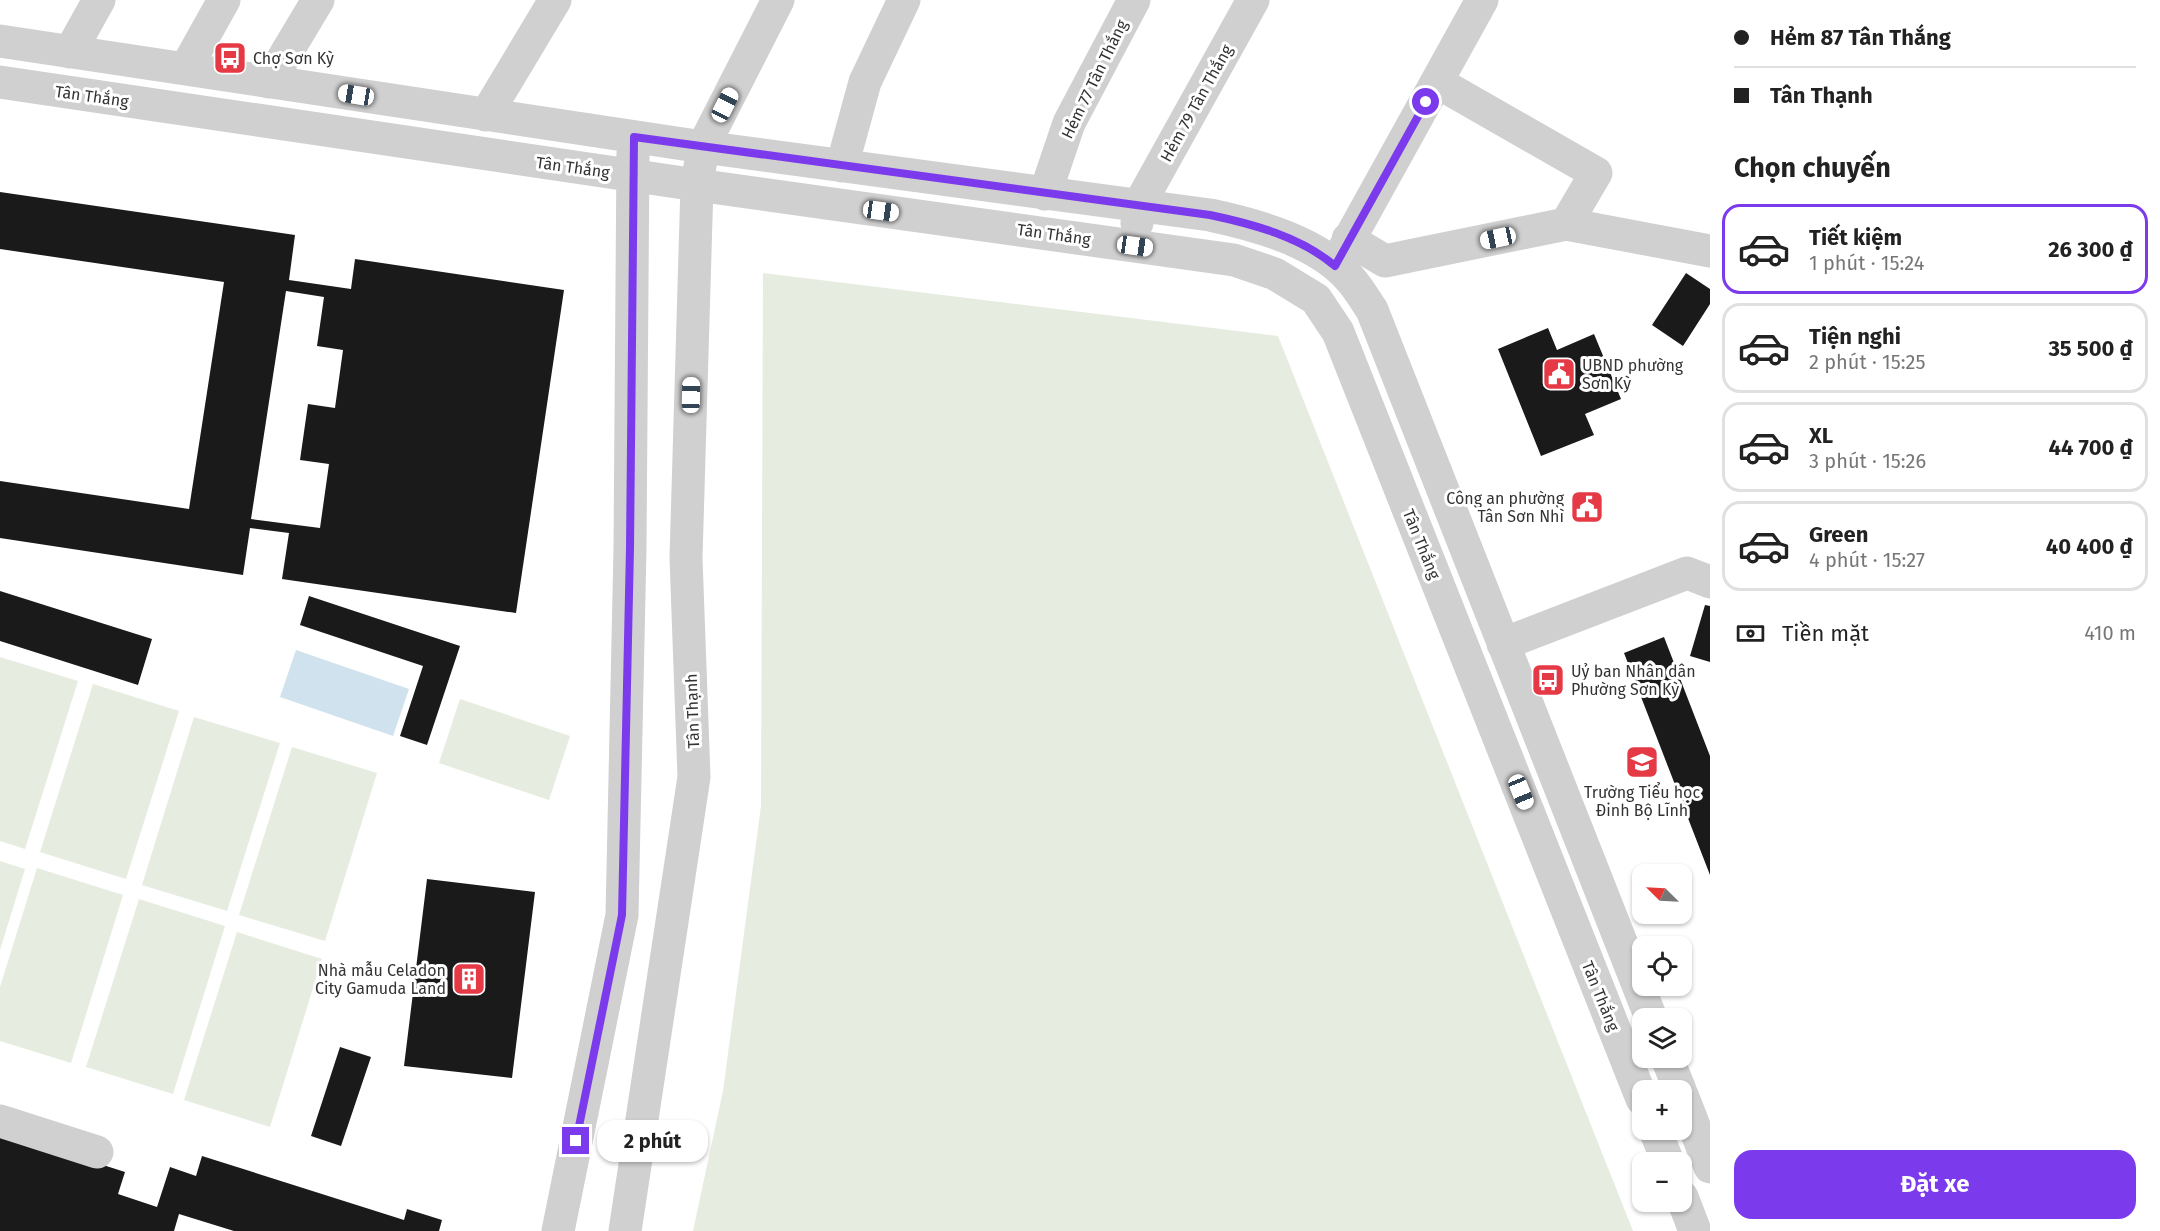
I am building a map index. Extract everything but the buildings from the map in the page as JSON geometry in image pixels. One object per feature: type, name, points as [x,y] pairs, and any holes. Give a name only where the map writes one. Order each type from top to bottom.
[{"type":"street","points":[[70,52],[99,0]]},
{"type":"street","points":[[186,68],[224,0]]},
{"type":"street","points":[[269,82],[318,0]]},
{"type":"street","points":[[486,115],[555,0]]},
{"type":"street","name":"Tân Thạnh","points":[[625,1231],[694,777],[686,558],[697,185],[703,147],[778,0]]},
{"type":"street","points":[[842,166],[865,82],[904,0]]},
{"type":"street","name":"Hẻm 77 Tân Thắng","points":[[1045,194],[1069,123],[1134,0]]},
{"type":"street","name":"Hẻm 79 Tân Thắng","points":[[1139,205],[1253,0]]},
{"type":"street","points":[[1316,300],[1482,0]]},
{"type":"street","points":[[0,40],[703,147],[1210,215],[1245,223],[1321,254],[1341,253],[1385,261],[1566,224],[1710,251]]},
{"type":"street","name":"Tân Thắng","points":[[0,82],[697,185],[1234,260],[1275,274],[1316,300],[1338,332],[1634,1080]]},
{"type":"street","points":[[1437,82],[1596,173],[1566,224]]},
{"type":"street","points":[[558,1231],[622,915],[630,548],[634,137]]},
{"type":"street","points":[[1135,246],[1139,205]]},
{"type":"street","points":[[1341,253],[1350,279],[1372,310],[1647,1008]]},
{"type":"street","points":[[1503,644],[1687,573],[1710,582]]},
{"type":"street","points":[[0,1121],[97,1152]]},
{"type":"street","points":[[1692,1121],[1710,1167]]},
{"type":"street","points":[[1688,1212],[1695,1231]]},
{"type":"shaded area","points":[[763,273],[1278,336],[1633,1231],[693,1231],[723,1091],[761,806]]},
{"type":"shaded area","points":[[0,657],[78,681],[25,849],[0,841]]},
{"type":"shaded area","points":[[93,684],[179,711],[126,879],[40,852]]},
{"type":"shaded area","points":[[460,699],[570,736],[549,800],[439,763]]},
{"type":"shaded area","points":[[194,717],[280,743],[227,911],[142,885]]},
{"type":"shaded area","points":[[292,747],[377,773],[325,941],[239,915]]},
{"type":"shaded area","points":[[0,861],[25,869],[0,950]]},
{"type":"shaded area","points":[[37,868],[123,895],[71,1063],[0,1041],[0,987]]},
{"type":"shaded area","points":[[139,899],[225,926],[173,1094],[86,1067]]},
{"type":"shaded area","points":[[237,932],[322,959],[270,1127],[184,1100]]},
{"type":"water","points":[[296,650],[409,689],[393,736],[280,697]]},
{"type":"place","name":"Chợ Sơn Kỳ","points":[[230,58]]},
{"type":"place","name":"UBND phường Sơn Kỳ","points":[[1559,374]]},
{"type":"place","name":"Công an phường Tân Sơn Nhì","points":[[1587,507]]},
{"type":"place","name":"Uỷ ban Nhân dân Phường Sơn Kỳ","points":[[1548,680]]},
{"type":"place","name":"Trường Tiểu học Đinh Bộ Lĩnh","points":[[1642,762]]},
{"type":"place","name":"Nhà mẫu Celadon City Gamuda Land","points":[[469,979]]},
{"type":"route","points":[[576,1141],[622,915],[630,548],[634,137],[1210,215],[1245,223],[1286,238],[1321,254],[1335,266],[1426,102]]}]
